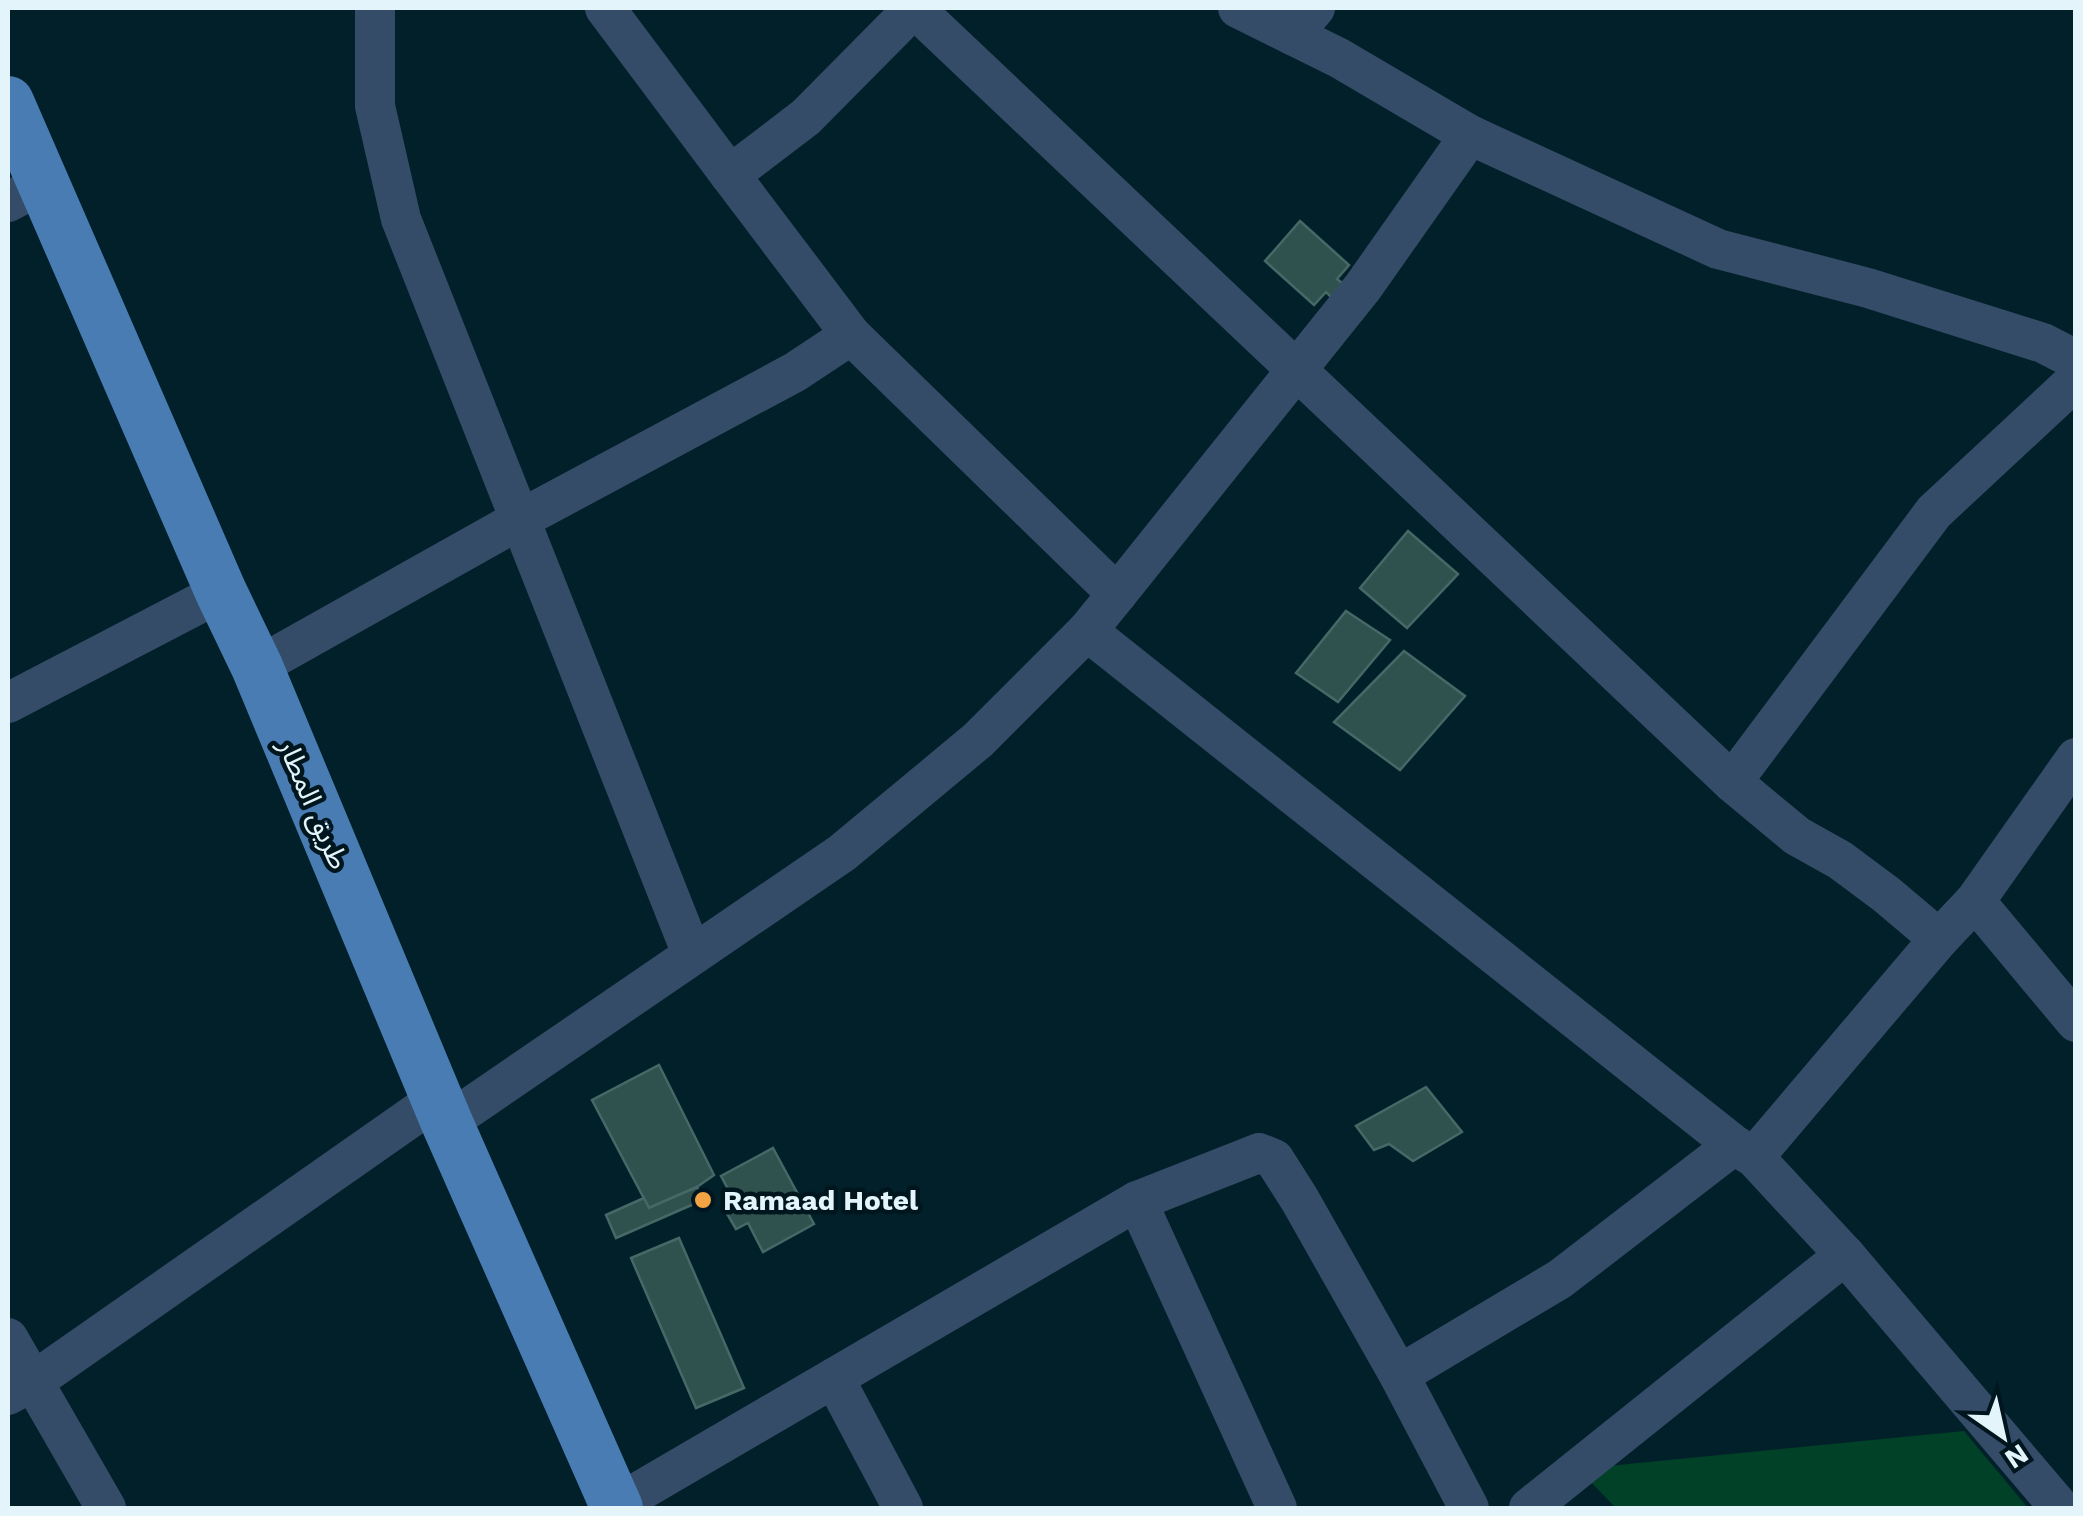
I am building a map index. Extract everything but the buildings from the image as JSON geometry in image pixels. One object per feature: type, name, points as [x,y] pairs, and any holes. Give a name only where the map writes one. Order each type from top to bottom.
[{"type":"main road","name":"طريق المطار","points":[[8,102],[26,192],[256,667],[442,1111],[615,1507]]},
{"type":"street","points":[[605,8],[850,335],[1117,594]]},
{"type":"street","points":[[730,175],[806,117],[914,8],[1732,782],[1797,836],[1840,860],[1888,895],[1938,939]]},
{"type":"street","points":[[1238,8],[1304,21],[1339,58],[1470,135],[1718,249],[1868,288],[2043,343],[2076,360]]},
{"type":"street","points":[[380,13],[374,106],[402,219],[692,954]]},
{"type":"street","points":[[21,1388],[442,1111],[692,954],[842,852],[978,740],[1086,631],[1117,594],[1363,287],[1470,135]]},
{"type":"street","points":[[256,667],[796,372],[850,335]]},
{"type":"street","points":[[1732,782],[1934,512],[2076,380]]},
{"type":"street","points":[[8,703],[220,592]]},
{"type":"street","points":[[1086,631],[1744,1151],[1844,1255],[2060,1508]]},
{"type":"street","points":[[1399,1375],[1560,1279],[1744,1151],[1975,901],[2076,758]]},
{"type":"street","points":[[1975,901],[2076,1022]]},
{"type":"street","points":[[615,1507],[1137,1201],[1260,1154],[1274,1159],[1399,1375],[1469,1508]]},
{"type":"street","points":[[1137,1201],[1278,1508]]},
{"type":"street","points":[[1530,1508],[1844,1255]]},
{"type":"street","points":[[8,1338],[21,1388],[106,1508]]},
{"type":"street","points":[[834,1378],[902,1508]]},
{"type":"green space","points":[[1964,1431],[2028,1508],[1616,1508],[1578,1469]]},
{"type":"place","name":"Ramaad Hotel","points":[[703,1200]]}]
